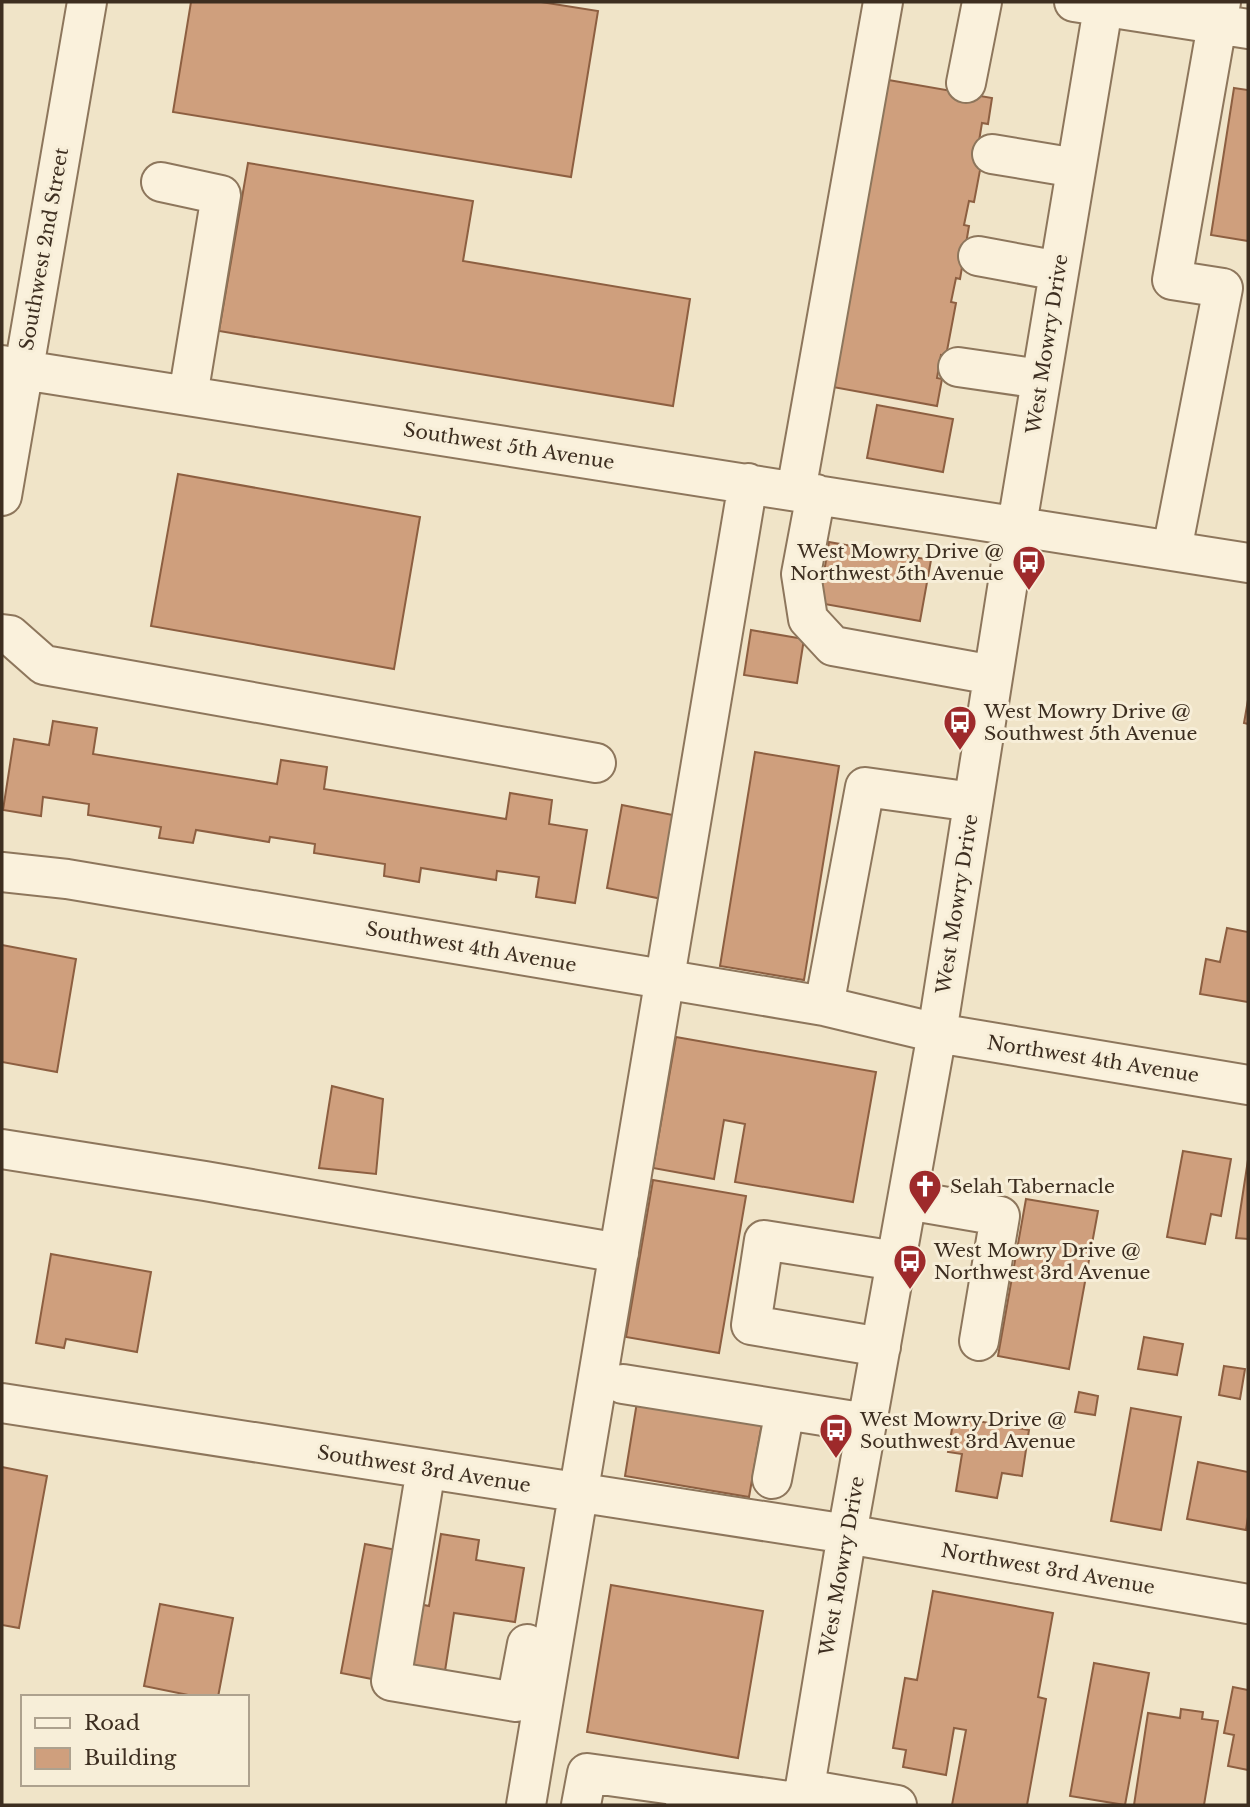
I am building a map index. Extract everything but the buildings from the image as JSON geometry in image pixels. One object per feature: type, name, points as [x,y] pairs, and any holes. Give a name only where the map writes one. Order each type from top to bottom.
[{"type":"street","name":"Southwest 2nd Street","points":[[2,496],[12,368],[87,2]]},
{"type":"street","points":[[883,2],[806,492],[801,574],[808,619],[833,646],[993,675]]},
{"type":"street","points":[[966,83],[982,2]]},
{"type":"street","points":[[1094,3],[1229,19],[1172,280],[1236,290],[1172,550]]},
{"type":"street","name":"West Mowry Drive","points":[[803,1799],[847,1534],[937,1033],[1076,169],[1094,3]]},
{"type":"street","points":[[992,154],[1076,169]]},
{"type":"street","points":[[161,182],[221,195],[188,396]]},
{"type":"street","points":[[978,256],[1059,271]]},
{"type":"street","points":[[958,367],[1041,379]]},
{"type":"street","name":"Southwest 5th Avenue","points":[[12,368],[1248,563]]},
{"type":"street","points":[[526,1805],[748,483]]},
{"type":"street","points":[[2,634],[10,635],[44,665],[596,763]]},
{"type":"street","points":[[824,1006],[865,787],[973,802]]},
{"type":"street","name":"Southwest 4th Avenue","points":[[2,872],[67,879],[824,1006],[937,1033]]},
{"type":"street","name":"Northwest 4th Avenue","points":[[937,1033],[1248,1085]]},
{"type":"street","points":[[2,1149],[205,1181],[619,1253]]},
{"type":"street","points":[[907,1200],[1000,1216],[979,1341]]},
{"type":"street","points":[[881,1348],[751,1325],[764,1240],[896,1261]]},
{"type":"street","points":[[623,1384],[867,1423]]},
{"type":"street","name":"Southwest 3rd Avenue","points":[[2,1403],[847,1534]]},
{"type":"street","points":[[772,1479],[785,1410]]},
{"type":"street","points":[[426,1469],[391,1681],[516,1702],[527,1644]]},
{"type":"street","name":"Northwest 3rd Avenue","points":[[847,1534],[1248,1604]]},
{"type":"street","points":[[581,1805],[587,1773],[687,1796],[897,1805]]},
{"type":"place","name":"West Mowry Drive @ Northwest 5th Avenue","points":[[1029,592]]},
{"type":"place","name":"West Mowry Drive @ Southwest 5th Avenue","points":[[960,752]]},
{"type":"place","name":"Selah Tabernacle","points":[[925,1216]]},
{"type":"place","name":"West Mowry Drive @ Northwest 3rd Avenue","points":[[910,1291]]},
{"type":"place","name":"West Mowry Drive @ Southwest 3rd Avenue","points":[[836,1460]]}]
